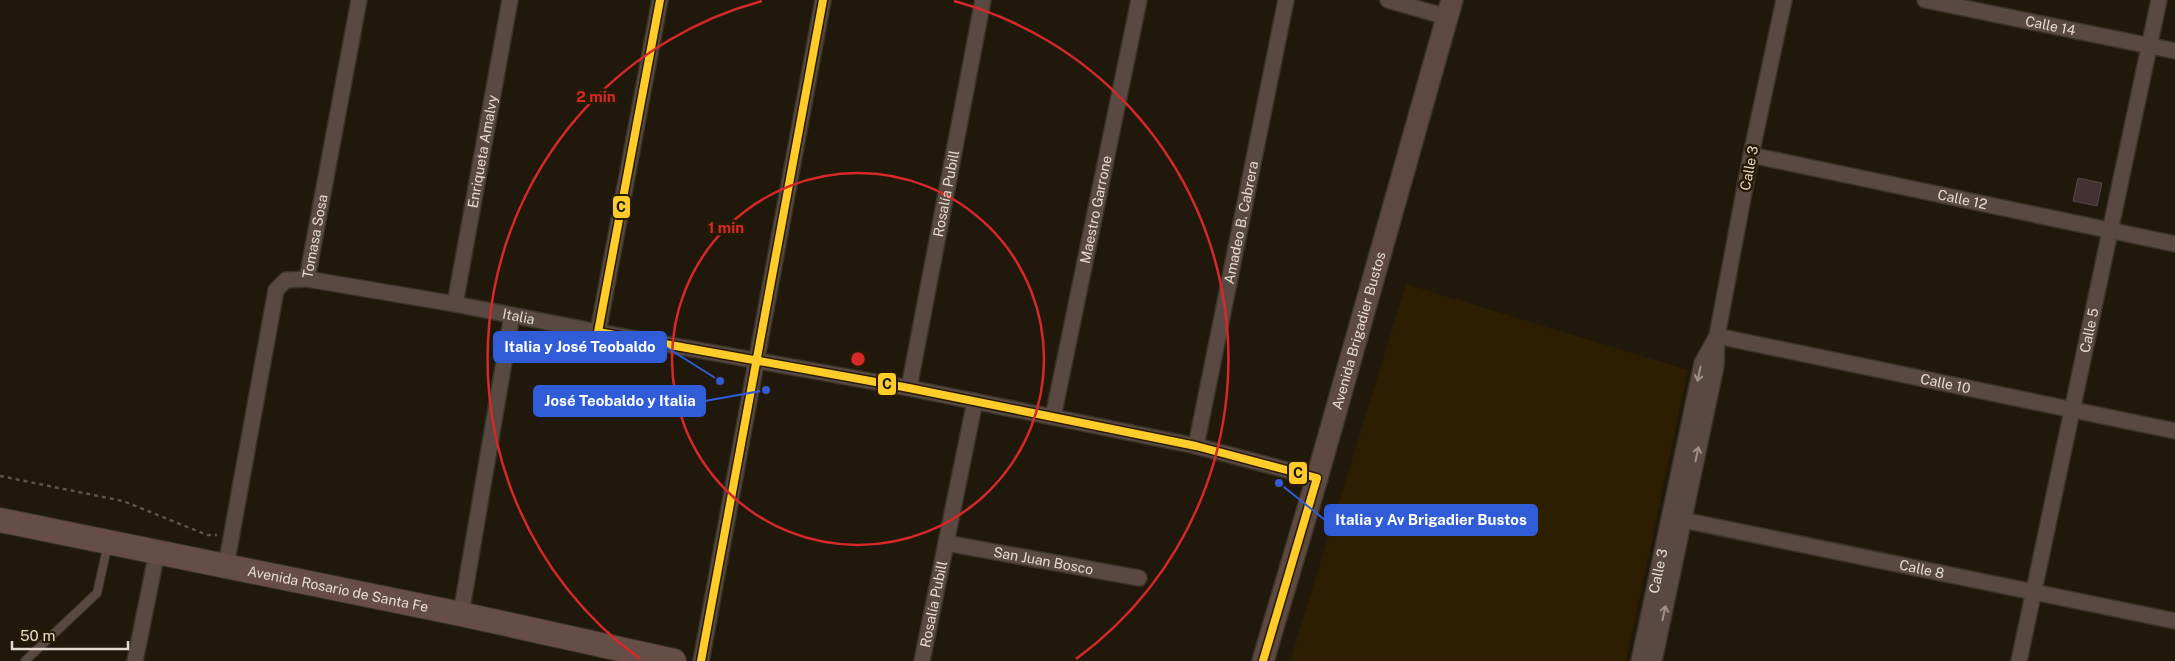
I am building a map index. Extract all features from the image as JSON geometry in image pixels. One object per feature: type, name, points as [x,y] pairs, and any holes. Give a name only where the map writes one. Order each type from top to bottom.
[{"type":"main road","name":"Avenida Rosario de Santa Fe","points":[[0,520],[461,614],[674,661]]},
{"type":"street","name":"Tomasa Sosa","points":[[226,566],[276,290],[286,280],[307,280],[359,0]]},
{"type":"street","name":"Enriqueta Amalvy","points":[[456,304],[510,0]]},
{"type":"street","points":[[598,332],[660,0]]},
{"type":"street","points":[[701,661],[823,0]]},
{"type":"street","name":"Rosalía Pubill","points":[[908,388],[983,0]]},
{"type":"street","name":"Maestro Garrone","points":[[1053,417],[1139,0]]},
{"type":"street","name":"Amadeo B. Cabrera","points":[[1196,446],[1286,0]]},
{"type":"street","points":[[1388,0],[1450,8]]},
{"type":"street","name":"Calle 3","points":[[1639,661],[1716,366],[1717,336],[1751,155],[1784,0]]},
{"type":"street","name":"Calle 14","points":[[1925,0],[2175,51]]},
{"type":"street","name":"Calle 5","points":[[2018,661],[2159,0]]},
{"type":"street","name":"Avenida Brigadier Bustos","points":[[1263,661],[1317,478],[1450,8]]},
{"type":"street","name":"Calle 12","points":[[1751,155],[2175,244]]},
{"type":"street","name":"Italia","points":[[307,280],[456,304],[975,401],[1196,446],[1317,478]]},
{"type":"street","points":[[461,614],[512,315]]},
{"type":"street","name":"Calle 10","points":[[1717,336],[2175,431]]},
{"type":"street","name":"Rosalía Pubill","points":[[922,661],[975,401]]},
{"type":"street","name":"Calle 3","points":[[1654,661],[1676,519]]},
{"type":"street","name":"Calle 8","points":[[1676,519],[2175,622]]},
{"type":"street","name":"San Juan Bosco","points":[[946,543],[1140,578]]},
{"type":"street","points":[[135,661],[157,552]]},
{"type":"lane","points":[[25,661],[97,593],[109,542]]},
{"type":"path","points":[[0,476],[123,501],[207,535],[231,536]]},
{"type":"shaded area","points":[[1406,284],[1688,370],[1626,661],[1290,661]]},
{"type":"building","points":[[2078,178],[2102,183],[2097,206],[2073,201]]},
{"type":"transit line","name":"C","points":[[660,0],[598,332],[909,388],[1196,446],[1317,478],[1263,661]]},
{"type":"transit line","name":"C","points":[[701,661],[823,0]]},
{"type":"place","name":"Italia y José Teobaldo","points":[[720,381]]},
{"type":"place","name":"José Teobaldo y Italia","points":[[766,390]]},
{"type":"place","name":"Italia y Av Brigadier Bustos","points":[[1279,483]]}]
